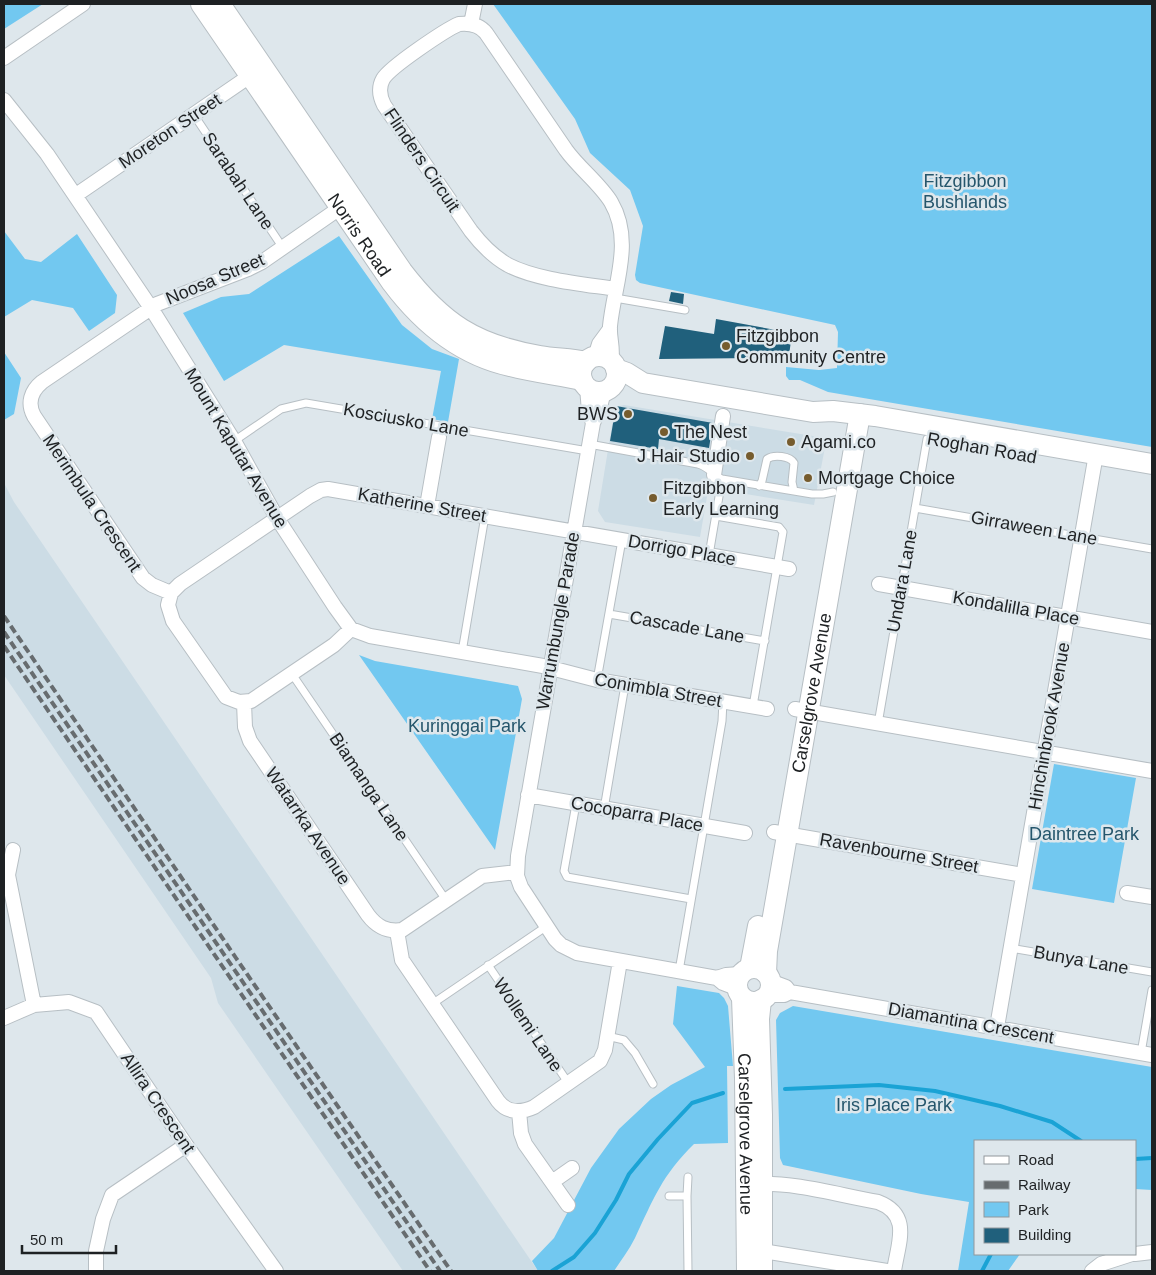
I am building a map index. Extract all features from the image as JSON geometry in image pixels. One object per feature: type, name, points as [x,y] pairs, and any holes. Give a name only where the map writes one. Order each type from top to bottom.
[{"type":"main road","name":"Norris Road","points":[[201,4],[256,71],[347,203],[432,307],[460,329],[476,338],[509,350],[558,359],[599,374]]},
{"type":"main road","name":"Norris Road","points":[[220,4],[256,71]]},
{"type":"main road","name":"Roghan Road","points":[[599,374],[634,385],[643,383],[1095,461],[1152,477]]},
{"type":"main road","name":"Roghan Road","points":[[852,419],[927,438],[1095,461],[1152,464]]},
{"type":"main road","name":"Carselgrove Avenue","points":[[802,711],[833,492],[852,419]]},
{"type":"main road","name":"Carselgrove Avenue","points":[[747,1271],[754,1184],[759,1019],[754,985],[852,419]]},
{"type":"main road","name":"Carselgrove Avenue","points":[[754,1184],[762,1250],[762,1271]]},
{"type":"street","points":[[4,58],[83,4]]},
{"type":"street","points":[[475,4],[471,24],[483,29],[576,164],[610,200],[616,212],[622,232],[622,253],[610,328],[613,353],[599,374]]},
{"type":"street","name":"Flinders Circuit","points":[[471,24],[466,23],[455,26],[391,69],[382,80],[380,86],[384,105],[471,231],[483,246],[496,257],[528,273],[616,294]]},
{"type":"street","name":"Moreton Street","points":[[76,194],[256,71]]},
{"type":"street","name":"Mount Kaputar Avenue","points":[[4,100],[76,194],[151,308],[234,441],[277,518],[351,629]]},
{"type":"street","name":"Noosa Street","points":[[151,308],[248,269],[283,248],[347,203]]},
{"type":"street","name":"Merimbula Crescent","points":[[151,308],[42,382],[32,392],[30,404],[34,416],[143,578],[152,585],[171,593]]},
{"type":"street","name":"Warrumbungle Parade","points":[[599,374],[600,407],[593,423],[588,447],[528,795],[517,872],[521,887],[546,926],[556,939],[568,949],[584,955],[718,978],[723,983],[754,985]]},
{"type":"street","points":[[718,477],[723,416]]},
{"type":"street","points":[[427,506],[440,432]]},
{"type":"street","name":"Hinchinbrook Avenue","points":[[996,1027],[1095,461]]},
{"type":"street","name":"Katherine Street","points":[[171,593],[180,584],[316,492],[328,490],[574,531]]},
{"type":"street","name":"Dorrigo Place","points":[[574,531],[784,568]]},
{"type":"street","name":"Kondalilla Place","points":[[879,584],[1152,632]]},
{"type":"street","points":[[171,593],[168,605],[173,621],[222,693],[230,700],[244,703],[256,699],[334,645],[351,629],[370,636],[551,668]]},
{"type":"street","name":"Conimbla Street","points":[[551,668],[597,680],[760,708]]},
{"type":"street","name":"Watarrka Avenue","points":[[244,703],[245,727],[250,741],[373,922],[382,928],[397,930]]},
{"type":"street","points":[[802,711],[1152,771]]},
{"type":"street","name":"Cocoparra Place","points":[[528,795],[745,834]]},
{"type":"street","name":"Ravenbourne Street","points":[[781,833],[1023,875]]},
{"type":"street","points":[[13,850],[8,875],[34,1006]]},
{"type":"street","points":[[517,872],[482,876],[407,928],[397,930],[401,958],[501,1105],[508,1110],[520,1111],[534,1107],[600,1061],[608,1036],[620,961]]},
{"type":"street","points":[[1127,893],[1152,897]]},
{"type":"street","name":"Diamantina Crescent","points":[[754,985],[786,987],[790,992],[1147,1054]]},
{"type":"street","name":"Allira Crescent","points":[[4,1018],[34,1006],[69,1002],[96,1012],[186,1145],[276,1271]]},
{"type":"street","points":[[520,1111],[521,1133],[525,1144],[568,1205]]},
{"type":"street","points":[[96,1271],[96,1251],[103,1219],[112,1195],[186,1145]]},
{"type":"street","points":[[552,1182],[572,1168]]},
{"type":"street","points":[[754,1184],[793,1186],[887,1205],[896,1213],[900,1228],[894,1271]]},
{"type":"street","points":[[762,1250],[887,1271]]},
{"type":"street","points":[[1136,1254],[1152,1252]]},
{"type":"street","points":[[1092,1271],[1102,1264],[1131,1255]]},
{"type":"lane","name":"Sarabah Lane","points":[[194,115],[283,248]]},
{"type":"lane","points":[[616,294],[685,310]]},
{"type":"lane","name":"Kosciusko Lane","points":[[234,441],[281,409],[306,403],[440,432],[588,447],[698,464],[707,467],[718,477]]},
{"type":"lane","name":"Undara Lane","points":[[878,724],[927,438]]},
{"type":"lane","points":[[759,486],[762,481],[766,461],[769,457],[790,458],[794,463],[792,482],[794,491]]},
{"type":"lane","points":[[709,555],[716,516],[718,477],[759,486],[818,495],[833,492]]},
{"type":"lane","name":"Girraween Lane","points":[[915,508],[1152,549]]},
{"type":"lane","points":[[462,652],[485,516]]},
{"type":"lane","points":[[716,516],[780,528],[784,534],[784,568],[765,641],[760,708]]},
{"type":"lane","points":[[597,680],[622,540]]},
{"type":"lane","name":"Cascade Lane","points":[[609,614],[765,641]]},
{"type":"lane","name":"Biamanga Lane","points":[[292,674],[446,900]]},
{"type":"lane","points":[[604,809],[625,685]]},
{"type":"lane","points":[[679,971],[722,721],[723,701]]},
{"type":"lane","points":[[576,804],[564,871],[567,877],[691,899]]},
{"type":"lane","points":[[432,1004],[546,926]]},
{"type":"lane","name":"Bunya Lane","points":[[1010,948],[1152,972]]},
{"type":"lane","name":"Wollemi Lane","points":[[488,965],[569,1084]]},
{"type":"lane","points":[[1147,1054],[1152,990]]},
{"type":"lane","points":[[608,1036],[624,1040],[653,1084]]},
{"type":"lane","points":[[688,1178],[688,1271]]},
{"type":"lane","points":[[669,1196],[687,1196]]},
{"type":"shaded area","points":[[624,405],[813,436],[820,440],[825,447],[814,505],[727,491],[709,485],[700,537],[605,522],[598,511],[614,413],[616,407]]},
{"type":"shaded area","points":[[4,483],[14,502],[538,1271],[403,1271],[218,1003],[211,978],[4,675]]},
{"type":"green space","points":[[4,4],[43,4],[4,29]]},
{"type":"green space","name":"Fitzgibbon Bushlands","points":[[493,4],[1152,4],[1152,447],[828,392],[800,380],[789,380],[786,376],[786,367],[819,370],[837,368],[838,332],[835,325],[640,283],[636,280],[635,275],[643,226],[630,190],[590,153],[575,119]]},
{"type":"green space","points":[[4,231],[25,259],[41,262],[77,234],[117,295],[115,313],[89,331],[73,308],[32,300],[4,317]]},
{"type":"green space","points":[[339,236],[402,325],[432,349],[459,359],[448,422],[432,419],[441,371],[284,345],[224,381],[183,313],[221,297],[249,294]]},
{"type":"green space","points":[[4,352],[21,378],[14,414],[4,420]]},
{"type":"green space","name":"Kuringgai Park","points":[[359,655],[375,661],[518,686],[522,699],[495,850]]},
{"type":"green space","name":"Daintree Park","points":[[1054,764],[1136,778],[1114,903],[1032,889]]},
{"type":"green space","points":[[677,986],[719,993],[728,1006],[733,1066],[727,1066],[728,1143],[694,1144],[683,1155],[659,1188],[633,1242],[614,1271],[538,1271],[532,1261],[554,1238],[591,1168],[619,1129],[651,1099],[671,1085],[705,1067],[673,1024]]},
{"type":"green space","name":"Iris Place Park","points":[[793,1006],[1152,1067],[1152,1190],[1136,1189],[1136,1140],[974,1140],[974,1255],[1019,1255],[1008,1271],[958,1271],[969,1202],[921,1194],[783,1165],[780,1158],[776,1020],[780,1013]]},
{"type":"building","points":[[671,292],[684,294],[683,304],[669,301]]},
{"type":"building","name":"Fitzgibbon Community Centre","points":[[716,319],[792,333],[788,363],[756,358],[659,359],[665,326],[714,334]]},
{"type":"building","name":"The Nest","points":[[616,406],[713,423],[709,448],[659,439],[658,449],[610,441]]},
{"type":"waterway","points":[[785,1089],[879,1085],[935,1091],[1000,1106],[1052,1122],[1079,1140]]},
{"type":"waterway","points":[[552,1271],[574,1257],[595,1233],[616,1200],[629,1174],[658,1139],[692,1103],[723,1093]]},
{"type":"waterway","points":[[1136,1159],[1152,1158]]},
{"type":"waterway","points":[[982,1271],[990,1255]]},
{"type":"railway","points":[[4,616],[451,1271]]},
{"type":"railway","points":[[4,632],[440,1271]]},
{"type":"railway","points":[[4,646],[430,1271]]},
{"type":"place","name":"Fitzgibbon Community Centre","points":[[726,346]]},
{"type":"place","name":"BWS","points":[[628,414]]},
{"type":"place","name":"The Nest","points":[[664,432]]},
{"type":"place","name":"Agami.co","points":[[791,442]]},
{"type":"place","name":"J Hair Studio","points":[[750,456]]},
{"type":"place","name":"Mortgage Choice","points":[[808,478]]},
{"type":"place","name":"Fitzgibbon Early Learning","points":[[653,498]]}]
